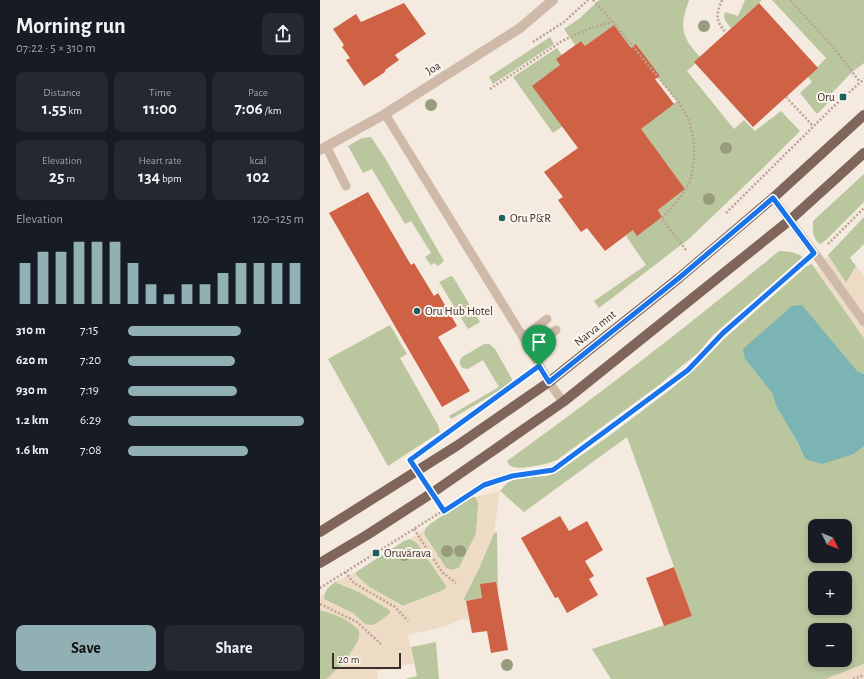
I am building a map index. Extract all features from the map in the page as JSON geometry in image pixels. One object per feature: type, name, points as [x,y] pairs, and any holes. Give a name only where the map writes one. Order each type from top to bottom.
[{"type":"main road","name":"Narva mnt","points":[[320,532],[458,445],[549,382],[679,278],[773,198],[864,114]]},
{"type":"main road","points":[[320,563],[432,493],[563,402],[790,220],[864,153]]},
{"type":"street","name":"Joa","points":[[323,148],[385,114],[520,28],[553,0]]},
{"type":"lane","points":[[385,114],[523,337],[549,382],[563,402]]},
{"type":"lane","points":[[323,148],[346,186]]},
{"type":"lane","points":[[773,198],[863,318]]},
{"type":"lane","points":[[523,337],[547,319]]},
{"type":"lane","points":[[530,350],[556,330]]},
{"type":"path","points":[[593,0],[613,22],[680,104],[689,121],[694,141],[694,161],[690,182],[682,196],[662,219],[686,250],[681,255]]},
{"type":"path","points":[[722,0],[716,16],[720,27],[726,33]]},
{"type":"path","points":[[790,0],[833,47],[860,82]]},
{"type":"path","points":[[490,88],[562,41],[590,28],[613,22]]},
{"type":"path","points":[[724,215],[832,107],[864,79]]},
{"type":"path","points":[[786,97],[814,126]]},
{"type":"path","points":[[320,588],[484,485],[512,476],[553,470],[688,370],[723,333],[814,253],[829,243],[864,208]]},
{"type":"path","points":[[432,493],[444,511]]},
{"type":"path","points":[[414,529],[442,572],[456,583]]},
{"type":"path","points":[[345,572],[354,583],[395,607],[408,621]]},
{"type":"path","points":[[320,604],[357,622],[381,644]]},
{"type":"path","points":[[854,679],[864,675]]},
{"type":"green space","points":[[599,0],[689,0],[683,24],[685,36],[700,57],[687,71],[734,129],[744,120],[755,131],[781,111],[800,131],[690,238],[599,308],[594,301],[646,265],[626,236],[633,230],[662,217],[658,210],[685,189],[659,154],[627,139],[677,101],[658,77],[660,76],[637,45],[631,48],[614,25],[585,46],[581,41],[575,45],[564,29],[580,18]]},
{"type":"green space","points":[[745,0],[762,0],[731,28],[725,18],[725,12],[738,16]]},
{"type":"green space","points":[[772,0],[864,0],[864,63],[852,72],[830,95],[832,99],[817,114],[800,93],[812,82],[808,77],[826,58]]},
{"type":"green space","points":[[550,37],[554,44],[493,84],[489,77]]},
{"type":"green space","points":[[557,48],[562,55],[556,59],[560,65],[567,123],[553,133],[513,77]]},
{"type":"green space","points":[[371,137],[385,158],[444,261],[438,266],[435,263],[431,265],[425,257],[431,253],[411,221],[405,224],[372,169],[363,173],[348,146],[362,138]]},
{"type":"green space","points":[[864,174],[864,202],[826,240],[820,244],[814,237],[813,221]]},
{"type":"green space","points":[[864,217],[864,244],[850,258],[856,266],[846,283],[828,255]]},
{"type":"green space","points":[[779,251],[791,252],[803,257],[712,336],[698,353],[659,385],[557,460],[540,465],[520,468],[509,465],[507,461],[644,358]]},
{"type":"green space","points":[[812,264],[864,338],[864,374],[857,371],[745,359],[772,393],[776,406],[798,443],[805,459],[854,454],[864,446],[864,664],[826,679],[611,679],[592,649],[692,616],[627,437],[524,512],[500,491],[507,483],[517,478],[547,476],[559,471],[609,436],[675,386],[699,365],[724,339],[807,266]]},
{"type":"green space","points":[[451,276],[480,322],[468,329],[439,282]]},
{"type":"green space","points":[[390,325],[407,354],[400,358],[438,425],[440,432],[388,466],[328,359]]},
{"type":"green space","points":[[484,344],[489,344],[495,349],[512,381],[509,385],[451,419],[449,416],[499,387],[483,360],[468,369],[462,368],[460,365],[462,357]]},
{"type":"green space","points":[[470,497],[475,497],[478,502],[476,534],[459,568],[452,570],[446,568],[424,534],[425,529]]},
{"type":"green space","points":[[497,532],[498,596],[466,601],[464,598],[494,533]]},
{"type":"green space","points":[[410,539],[417,543],[447,587],[444,590],[403,606],[369,587],[356,575],[356,572],[404,541]]},
{"type":"green space","points":[[335,582],[359,592],[389,609],[391,613],[373,625],[364,623],[353,614],[324,599],[326,591]]},
{"type":"green space","points":[[320,610],[350,622],[358,629],[360,634],[358,641],[349,656],[327,679],[320,679]]},
{"type":"green space","points":[[436,642],[439,679],[405,679],[417,676],[411,647]]},
{"type":"shaded area","points":[[828,256],[846,283],[856,266],[864,276],[864,338],[816,268]]},
{"type":"shaded area","points":[[500,491],[494,533],[464,598],[466,601],[469,619],[459,620],[447,626],[408,635],[414,663],[377,671],[378,679],[327,679],[346,660],[359,639],[360,634],[359,630],[348,621],[332,613],[320,610],[320,596],[324,594],[324,599],[353,613],[365,624],[370,626],[376,624],[391,611],[359,592],[335,582],[356,572],[356,575],[369,587],[403,606],[444,590],[446,585],[417,543],[410,539],[425,529],[424,534],[426,539],[446,568],[452,570],[459,568],[476,534],[478,502],[475,497]]},
{"type":"shaded area","points":[[864,664],[864,679],[826,679],[854,668]]},
{"type":"water","points":[[802,305],[857,371],[864,374],[864,446],[854,454],[822,464],[805,459],[798,443],[776,406],[772,393],[745,359],[743,349],[792,306]]},
{"type":"building","points":[[404,3],[426,34],[395,55],[399,60],[385,70],[385,72],[364,86],[346,60],[350,58],[342,47],[344,45],[333,29],[356,14],[361,22]]},
{"type":"building","points":[[759,3],[818,68],[753,127],[694,62]]},
{"type":"building","points":[[614,25],[631,48],[636,44],[660,76],[655,79],[674,104],[641,129],[685,189],[658,210],[662,217],[637,236],[633,230],[605,251],[587,228],[581,232],[558,200],[563,197],[544,172],[578,148],[532,86],[560,65],[556,59],[581,41],[585,46]]},
{"type":"building","name":"Oru Hub Hotel","points":[[368,192],[411,265],[414,263],[434,296],[438,293],[457,326],[438,337],[470,391],[442,407],[329,213]]},
{"type":"building","points":[[560,516],[569,531],[587,521],[603,550],[585,561],[594,576],[589,579],[598,595],[567,613],[558,597],[555,598],[521,538]]},
{"type":"building","points":[[674,567],[692,616],[664,626],[646,578]]},
{"type":"building","points":[[496,582],[508,650],[491,653],[487,631],[472,633],[466,601],[482,598],[480,584]]},
{"type":"place","name":"Oru","points":[[843,97]]},
{"type":"place","name":"Oru P&R","points":[[502,218]]},
{"type":"place","name":"Oru Hub Hotel","points":[[417,311]]},
{"type":"place","name":"Oruvärava","points":[[376,553]]},
{"type":"route","points":[[773,198],[814,253],[723,333],[688,370],[553,470],[512,476],[484,485],[444,511],[410,460],[539,366],[549,382],[679,278],[773,198]]}]
